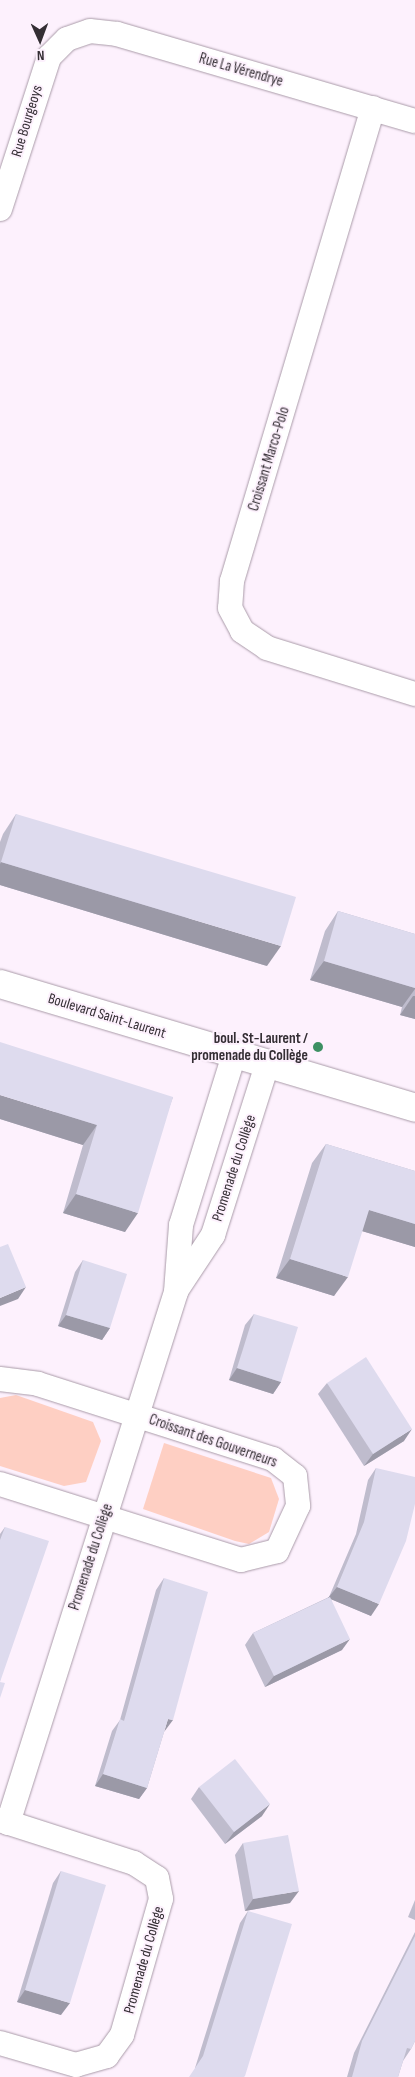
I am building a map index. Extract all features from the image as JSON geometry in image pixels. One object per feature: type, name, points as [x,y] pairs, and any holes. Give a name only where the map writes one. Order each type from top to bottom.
[{"type":"street","name":"Rue La Vérendrye","points":[[67,39],[102,30],[415,121]]},
{"type":"street","name":"Rue Bourgeoys","points":[[0,209],[44,68],[67,39]]},
{"type":"street","name":"Croissant Marco-Polo","points":[[373,108],[232,581],[230,608],[242,631],[268,648],[415,694]]},
{"type":"street","name":"Boulevard Saint-Laurent","points":[[0,984],[415,1108]]},
{"type":"street","name":"Promenade du Collège","points":[[0,2042],[76,2065],[108,2056],[122,2034],[161,1899],[157,1878],[148,1870],[4,1821],[176,1292],[181,1225],[234,1055]]},
{"type":"street","name":"Promenade du Collège","points":[[176,1292],[213,1235],[267,1065]]},
{"type":"street","name":"Croissant des Gouverneurs","points":[[0,1379],[38,1384],[137,1415],[288,1468],[299,1490],[295,1522],[277,1551],[241,1560],[0,1484]]},
{"type":"shaded area","points":[[16,1395],[93,1422],[101,1441],[86,1482],[64,1486],[0,1466],[0,1398]]},
{"type":"shaded area","points":[[164,1443],[271,1478],[279,1499],[269,1532],[249,1544],[235,1541],[143,1509]]},
{"type":"building","points":[[16,814],[296,897],[281,946],[1,862]]},
{"type":"building","points":[[338,911],[415,934],[415,988],[324,961]]},
{"type":"building","points":[[0,1042],[173,1097],[138,1213],[76,1194],[97,1125],[0,1095]]},
{"type":"building","points":[[326,1144],[415,1171],[415,1224],[369,1210],[348,1277],[290,1259]]},
{"type":"building","points":[[8,1244],[26,1287],[0,1298],[0,1247]]},
{"type":"building","points":[[83,1260],[127,1274],[110,1328],[66,1315]]},
{"type":"building","points":[[254,1314],[298,1327],[281,1382],[237,1368]]},
{"type":"building","points":[[366,1357],[412,1429],[373,1454],[327,1383]]},
{"type":"building","points":[[376,1468],[415,1477],[415,1504],[406,1541],[379,1604],[337,1587],[364,1522]]},
{"type":"building","points":[[5,1527],[49,1541],[0,1682],[0,1540]]},
{"type":"building","points":[[164,1578],[208,1592],[173,1720],[168,1719],[147,1788],[103,1774],[120,1719],[124,1721]]},
{"type":"building","points":[[330,1597],[350,1639],[274,1676],[253,1633]]},
{"type":"building","points":[[0,1682],[5,1683],[0,1698]]},
{"type":"building","points":[[235,1759],[270,1804],[234,1832],[199,1787]]},
{"type":"building","points":[[288,1835],[299,1891],[253,1899],[243,1843]]},
{"type":"building","points":[[61,1871],[106,1885],[70,2003],[25,1990]]},
{"type":"building","points":[[248,1911],[292,1924],[245,2076],[189,2077],[203,2056]]},
{"type":"building","points":[[415,1936],[415,2041],[411,2049],[407,2048],[398,2077],[352,2077],[362,2041]]},
{"type":"place","name":"boul. St-Laurent / promenade du Collège","points":[[318,1047]]}]
